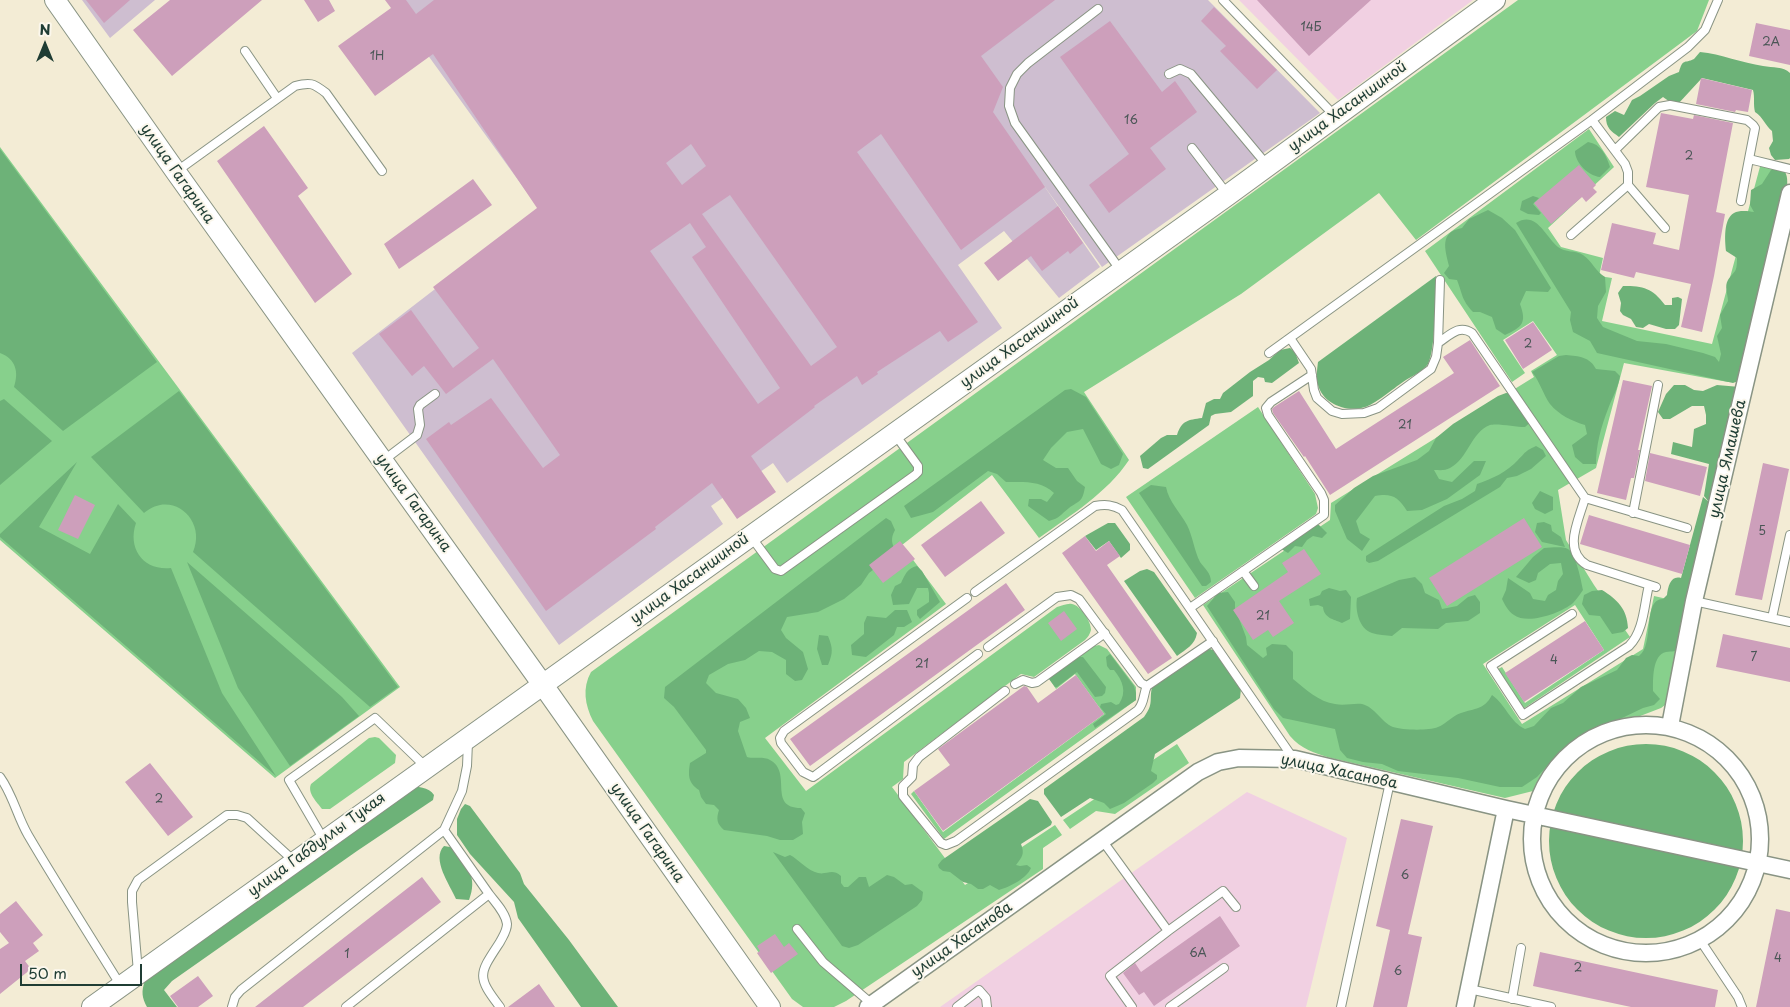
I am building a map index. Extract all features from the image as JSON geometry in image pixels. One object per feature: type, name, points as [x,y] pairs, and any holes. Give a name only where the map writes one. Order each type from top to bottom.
[{"type":"street","name":"улица Гагарина","points":[[55,0],[770,1007]]},
{"type":"street","name":"улица Хасаншиной","points":[[543,685],[1228,195],[1495,0]]},
{"type":"street","name":"улица Ямашева","points":[[1670,726],[1694,601],[1790,194]]},
{"type":"street","name":"улица Габдуллы Тукая","points":[[92,1007],[543,685]]},
{"type":"street","points":[[1632,724],[1670,726],[1704,739],[1732,764],[1750,792],[1760,833],[1759,863],[1748,894],[1736,913],[1717,931],[1682,949],[1644,955],[1605,947],[1572,927],[1547,897],[1533,861],[1534,815],[1544,786],[1566,756],[1597,735],[1632,724]]},
{"type":"street","name":"улица Хасанова","points":[[870,1006],[1198,772],[1218,762],[1248,757],[1295,759],[1506,809],[1790,870]]},
{"type":"street","points":[[1466,1007],[1506,809]]},
{"type":"lane","points":[[1223,0],[1335,116]]},
{"type":"lane","points":[[1269,353],[1592,120],[1694,41],[1710,22],[1718,0]]},
{"type":"lane","points":[[1098,9],[1016,74],[1010,88],[1009,106],[1015,123],[1120,271]]},
{"type":"lane","points":[[245,51],[277,98]]},
{"type":"lane","points":[[1169,74],[1180,69],[1191,74],[1267,166]]},
{"type":"lane","points":[[176,172],[277,98],[295,86],[307,83],[316,85],[326,93],[382,171]]},
{"type":"lane","points":[[1615,150],[1659,107],[1670,105],[1746,120],[1755,128],[1755,133],[1741,201]]},
{"type":"lane","points":[[1592,120],[1627,168],[1628,185],[1665,228]]},
{"type":"lane","points":[[1192,148],[1228,195]]},
{"type":"lane","points":[[1749,159],[1790,169]]},
{"type":"lane","points":[[1571,235],[1628,185]]},
{"type":"lane","points":[[1290,338],[1311,369],[1317,398],[1332,411],[1342,414],[1364,413],[1378,408],[1431,369],[1436,357],[1438,343],[1440,280]]},
{"type":"lane","points":[[1438,343],[1460,328],[1472,333],[1585,498],[1687,528]]},
{"type":"lane","points":[[1190,608],[1324,515],[1324,500],[1320,492],[1268,414],[1266,408],[1271,402],[1312,375]]},
{"type":"lane","points":[[1633,513],[1658,385]]},
{"type":"lane","points":[[382,461],[417,435],[420,425],[418,409],[420,405],[435,394]]},
{"type":"lane","points":[[750,536],[775,569],[781,570],[793,563],[918,472],[918,466],[894,433]]},
{"type":"lane","points":[[1572,614],[1491,666],[1523,715],[1629,646],[1639,632],[1652,586],[1587,565],[1579,558],[1572,543],[1585,498]]},
{"type":"lane","points":[[975,592],[1095,506],[1110,505],[1122,510],[1295,759]]},
{"type":"lane","points":[[1772,618],[1790,535]]},
{"type":"lane","points":[[1244,570],[1254,586]]},
{"type":"lane","points":[[988,648],[1057,597],[1071,594],[1080,599],[1141,683],[1147,686]]},
{"type":"lane","points":[[967,598],[784,732],[780,738],[781,743],[806,775],[813,777],[978,654]]},
{"type":"lane","points":[[1694,601],[1790,622]]},
{"type":"lane","points":[[1015,684],[1023,680],[1032,683],[1037,682],[1105,633]]},
{"type":"lane","points":[[1005,691],[919,757],[914,765],[912,777],[903,786],[903,796],[941,843],[946,845],[956,841],[1138,710],[1142,705],[1147,686],[1213,641]]},
{"type":"lane","points":[[324,840],[288,780],[375,718],[426,767]]},
{"type":"lane","points":[[232,1007],[235,997],[241,990],[444,830],[462,792],[467,766],[468,737]]},
{"type":"lane","points":[[0,776],[14,800],[26,831],[121,986]]},
{"type":"lane","points":[[1341,1007],[1390,782]]},
{"type":"lane","points":[[138,974],[132,891],[138,880],[226,815],[237,815],[247,818],[294,861]]},
{"type":"lane","points":[[444,830],[504,916],[507,924],[506,932],[483,969],[485,988],[500,1007]]},
{"type":"lane","points":[[1102,840],[1168,931]]},
{"type":"lane","points":[[1132,1007],[1110,976],[1223,891],[1236,907]]},
{"type":"lane","points":[[346,1007],[489,894]]},
{"type":"lane","points":[[798,929],[823,962],[870,1006]]},
{"type":"lane","points":[[1700,940],[1738,997],[1742,1007]]},
{"type":"lane","points":[[1512,998],[1521,948]]},
{"type":"lane","points":[[1170,1007],[1224,968]]},
{"type":"lane","points":[[1469,989],[1551,1007]]},
{"type":"lane","points":[[957,1007],[979,990],[986,998],[988,1007]]},
{"type":"shaded area","points":[[82,0],[155,0],[110,38]]},
{"type":"shaded area","points":[[388,0],[1208,0],[1320,113],[1102,267],[1040,180],[1100,267],[1059,298],[1004,231],[958,265],[1002,328],[787,483],[773,463],[711,506],[723,524],[559,645],[352,353],[539,209]]},
{"type":"shaded area","points":[[1239,0],[1473,0],[1338,100]]},
{"type":"shaded area","points":[[1247,792],[1347,838],[1306,1007],[940,1007]]},
{"type":"green space","points":[[1518,0],[1709,0],[1697,31],[1416,240],[1379,193],[1241,294],[1084,392],[1129,460],[1099,493],[1039,538],[992,475],[902,545],[946,604],[765,738],[806,791],[1057,607],[1072,604],[1085,614],[1089,622],[1091,630],[1085,640],[1034,677],[1021,674],[904,762],[903,779],[892,787],[965,885],[1055,825],[1062,835],[1043,848],[1043,869],[846,1001],[834,1007],[803,1007],[792,999],[593,721],[588,709],[586,696],[586,684],[591,672]]},
{"type":"green space","points":[[1700,52],[1755,65],[1781,68],[1790,73],[1789,159],[1775,160],[1771,155],[1769,148],[1773,141],[1772,131],[1755,112],[1753,90],[1702,78],[1678,104],[1670,102],[1663,97],[1619,137],[1610,129],[1606,117],[1615,111],[1624,115],[1632,100],[1669,76],[1679,72],[1684,62],[1694,59]]},
{"type":"green space","points":[[1589,129],[1614,167],[1548,228],[1561,247],[1603,258],[1599,276],[1612,278],[1602,321],[1712,344],[1761,163],[1777,167],[1728,382],[1624,363],[1596,468],[1558,490],[1566,540],[1630,637],[1523,709],[1498,669],[1502,667],[1525,703],[1604,650],[1575,605],[1483,664],[1522,724],[1643,649],[1654,596],[1694,605],[1668,703],[1661,708],[1596,733],[1563,754],[1533,791],[1505,798],[1331,758],[1308,750],[1290,736],[1203,605],[1330,520],[1331,503],[1534,377],[1531,371],[1557,355],[1533,321],[1503,340],[1525,373],[1512,382],[1425,251]]},
{"type":"green space","points":[[1588,142],[1600,148],[1607,158],[1610,167],[1600,177],[1591,174],[1577,160],[1575,151]]},
{"type":"green space","points":[[0,147],[400,687],[275,778],[0,540]]},
{"type":"green space","points":[[0,149],[157,362],[63,431],[14,387],[16,371],[13,362],[0,353]]},
{"type":"green space","points":[[1774,168],[1782,168],[1786,173],[1787,191],[1741,380],[1733,383],[1597,353],[1590,341],[1573,332],[1570,320],[1571,312],[1516,223],[1523,220],[1535,222],[1558,247],[1583,255],[1605,277],[1606,292],[1598,306],[1597,318],[1603,327],[1637,341],[1666,344],[1703,353],[1715,357],[1719,362],[1721,354],[1717,336],[1722,328],[1720,315],[1728,301],[1727,282],[1737,266],[1737,258],[1726,251],[1726,225],[1730,216],[1734,213],[1741,211],[1754,212],[1750,205],[1751,190],[1762,184]]},
{"type":"green space","points":[[1533,196],[1539,198],[1533,204],[1541,213],[1539,215],[1528,214],[1520,210],[1522,201]]},
{"type":"green space","points":[[1488,210],[1502,218],[1515,230],[1551,288],[1548,292],[1526,291],[1520,304],[1523,320],[1519,327],[1505,335],[1496,329],[1492,317],[1480,312],[1473,312],[1469,308],[1457,280],[1449,279],[1444,273],[1449,266],[1445,248],[1447,237],[1455,230],[1462,228],[1469,219]]},
{"type":"green space","points":[[1436,276],[1435,322],[1431,356],[1426,367],[1369,406],[1351,409],[1330,402],[1321,392],[1317,382],[1318,362]]},
{"type":"green space","points":[[1623,286],[1647,289],[1665,305],[1672,305],[1672,298],[1678,297],[1682,299],[1679,325],[1675,329],[1666,329],[1649,324],[1643,328],[1636,327],[1631,319],[1620,311],[1621,303],[1618,293]]},
{"type":"green space","points":[[1290,348],[1295,352],[1299,363],[1272,383],[1265,382],[1264,378],[1258,377],[1253,381],[1253,396],[1231,412],[1211,416],[1209,425],[1148,469],[1143,468],[1140,456],[1161,438],[1167,435],[1177,435],[1183,424],[1193,419],[1202,418],[1206,403],[1214,399],[1220,399],[1223,393],[1280,350]]},
{"type":"green space","points":[[1566,355],[1584,358],[1591,362],[1596,369],[1615,371],[1620,376],[1601,429],[1596,464],[1583,464],[1575,457],[1572,445],[1587,434],[1585,425],[1566,417],[1550,404],[1532,372],[1559,356]]},
{"type":"green space","points":[[1674,385],[1685,385],[1694,390],[1703,391],[1717,385],[1740,387],[1681,649],[1666,652],[1658,658],[1654,668],[1653,691],[1660,699],[1654,705],[1643,708],[1578,739],[1563,749],[1537,777],[1522,787],[1500,787],[1458,778],[1398,771],[1382,764],[1347,758],[1340,750],[1335,729],[1283,718],[1274,709],[1207,606],[1218,593],[1228,592],[1235,602],[1235,608],[1246,637],[1247,645],[1263,658],[1267,655],[1266,648],[1272,644],[1286,645],[1293,652],[1293,679],[1307,691],[1329,703],[1342,705],[1362,704],[1367,706],[1393,727],[1415,730],[1438,727],[1458,714],[1479,708],[1492,695],[1520,726],[1525,729],[1534,726],[1551,708],[1563,703],[1581,687],[1617,670],[1626,658],[1632,655],[1639,656],[1647,642],[1650,614],[1653,606],[1667,595],[1672,580],[1681,578],[1703,497],[1709,502],[1704,496],[1709,464],[1671,454],[1673,442],[1692,447],[1694,429],[1706,424],[1704,406],[1692,406],[1670,419],[1663,419],[1658,412],[1666,394]]},
{"type":"green space","points":[[1071,389],[1086,397],[1123,454],[1119,465],[1111,469],[1101,464],[1083,429],[1067,432],[1051,448],[1043,460],[1056,468],[1068,468],[1077,481],[1085,487],[1082,499],[1058,517],[1049,521],[1028,506],[1029,499],[1041,499],[1047,502],[1054,493],[1038,484],[1006,482],[997,474],[988,471],[933,512],[911,518],[904,506],[1065,390]]},
{"type":"green space","points":[[179,391],[398,687],[370,707],[193,552],[196,540],[195,529],[191,519],[184,512],[176,506],[165,504],[155,506],[144,513],[91,457]]},
{"type":"green space","points":[[1506,393],[1516,394],[1533,420],[1525,427],[1497,424],[1484,428],[1478,433],[1456,464],[1446,470],[1434,470],[1439,479],[1452,482],[1474,461],[1486,461],[1480,475],[1447,499],[1422,510],[1407,511],[1401,502],[1394,497],[1386,495],[1375,496],[1356,521],[1360,533],[1370,539],[1362,551],[1347,539],[1335,511],[1335,505],[1354,488],[1373,476],[1417,460],[1429,451],[1436,438],[1453,424]]},
{"type":"green space","points":[[4,399],[52,441],[0,485],[0,401]]},
{"type":"green space","points":[[1258,407],[1315,494],[1318,508],[1316,514],[1195,598],[1126,497]]},
{"type":"green space","points":[[1536,446],[1543,450],[1546,456],[1531,469],[1517,476],[1507,478],[1500,487],[1378,561],[1369,563],[1366,561],[1366,556],[1444,506],[1462,499],[1475,491],[1477,484],[1504,472],[1526,452]]},
{"type":"green space","points":[[77,462],[39,527],[90,554],[118,504],[136,523],[134,541],[140,556],[153,566],[171,568],[222,693],[276,776],[0,537],[0,534]]},
{"type":"green space","points":[[1151,485],[1166,487],[1172,502],[1187,525],[1200,562],[1210,576],[1211,582],[1206,586],[1202,586],[1139,493]]},
{"type":"green space","points":[[1540,491],[1553,497],[1553,510],[1545,514],[1535,509],[1532,503]]},
{"type":"green space","points":[[886,518],[891,521],[895,530],[892,541],[896,552],[869,573],[861,585],[844,599],[818,612],[787,617],[781,630],[786,638],[803,652],[808,669],[802,680],[795,681],[786,674],[786,660],[772,652],[759,651],[745,660],[728,664],[709,675],[706,683],[716,693],[738,699],[746,708],[750,718],[740,722],[738,731],[747,757],[768,759],[777,766],[780,773],[782,796],[785,802],[791,806],[801,808],[805,813],[802,822],[803,834],[793,840],[780,840],[767,836],[724,830],[718,821],[719,810],[714,805],[706,804],[690,778],[690,763],[706,753],[706,750],[674,707],[664,698],[665,687]]},
{"type":"green space","points":[[1544,522],[1551,525],[1552,531],[1561,537],[1565,547],[1542,542],[1535,532],[1537,523]]},
{"type":"green space","points":[[1108,523],[1115,523],[1130,544],[1130,550],[1121,558],[1109,541],[1096,550],[1085,536]]},
{"type":"green space","points":[[1315,524],[1319,525],[1327,533],[1322,538],[1313,536],[1302,547],[1295,546],[1288,553],[1281,549]]},
{"type":"green space","points":[[1544,548],[1562,548],[1568,549],[1571,552],[1578,568],[1583,590],[1568,607],[1553,614],[1536,618],[1520,618],[1510,612],[1502,599],[1508,578],[1530,593],[1533,599],[1545,601],[1548,595],[1556,590],[1558,581],[1563,574],[1561,563],[1550,564],[1538,573],[1536,580],[1529,583],[1516,577],[1533,557]]},
{"type":"green space","points":[[187,562],[342,697],[359,716],[290,766],[238,688]]},
{"type":"green space","points":[[917,566],[922,571],[940,602],[920,619],[917,615],[917,610],[929,602],[928,588],[917,588],[909,604],[893,605],[891,595],[895,586],[901,583],[909,570]]},
{"type":"green space","points":[[1147,569],[1154,572],[1197,633],[1192,644],[1177,656],[1124,581]]},
{"type":"green space","points":[[1415,577],[1422,584],[1425,593],[1439,600],[1442,609],[1457,606],[1468,597],[1475,595],[1480,602],[1480,613],[1468,621],[1446,623],[1438,629],[1402,628],[1392,636],[1372,633],[1364,628],[1357,613],[1357,598],[1399,580]]},
{"type":"green space","points":[[1329,588],[1340,591],[1346,590],[1351,597],[1350,619],[1342,623],[1327,616],[1323,607],[1318,605],[1310,606],[1309,599],[1320,595],[1322,591]]},
{"type":"green space","points":[[1602,590],[1613,597],[1624,610],[1628,628],[1623,632],[1612,634],[1600,616],[1589,615],[1582,604],[1584,595],[1592,591]]},
{"type":"green space","points":[[895,610],[907,610],[912,622],[904,627],[897,627],[894,635],[866,657],[852,655],[851,645],[864,634],[864,623],[867,616],[886,618]]},
{"type":"green space","points":[[819,635],[828,636],[831,644],[832,654],[828,665],[822,665],[817,649]]},
{"type":"green space","points":[[1099,645],[1107,649],[1136,687],[1136,700],[944,839],[911,794],[914,791],[943,832],[1104,714],[1075,674],[1056,689],[1048,677],[1090,647]]},
{"type":"green space","points":[[1210,649],[1213,650],[1241,689],[1240,698],[1155,754],[1151,771],[1157,775],[1157,779],[1124,803],[1110,809],[1104,803],[1090,798],[1061,817],[1044,794],[1044,789],[1144,717],[1150,705],[1152,687]]},
{"type":"green space","points":[[1110,654],[1134,686],[1136,700],[1095,728],[1093,724],[1106,714],[1100,707],[1101,704],[1111,702],[1116,705],[1119,704],[1123,695],[1120,678],[1114,670],[1110,670],[1107,666],[1106,657]]},
{"type":"green space","points":[[1078,657],[1083,657],[1106,687],[1105,693],[1102,696],[1095,697],[1077,672],[1057,687],[1049,679],[1049,677]]},
{"type":"green space","points":[[369,738],[379,738],[396,755],[395,763],[330,809],[322,809],[311,794],[311,784]]},
{"type":"green space","points":[[1177,744],[1189,763],[1115,814],[1096,811],[1070,829],[1063,820]]},
{"type":"green space","points":[[1646,744],[1665,746],[1683,751],[1700,760],[1715,772],[1727,787],[1736,804],[1741,822],[1743,841],[1741,860],[1736,878],[1727,895],[1715,910],[1700,922],[1683,931],[1665,936],[1646,938],[1627,936],[1609,931],[1592,922],[1577,910],[1565,895],[1556,878],[1551,860],[1549,841],[1551,822],[1556,804],[1565,787],[1577,772],[1592,760],[1609,751],[1627,746]]},
{"type":"green space","points":[[408,785],[429,790],[434,795],[433,800],[172,981],[164,990],[177,1007],[147,1007],[143,994],[145,981]]},
{"type":"green space","points":[[1030,799],[1038,801],[1052,822],[1051,825],[1021,844],[1022,855],[1016,865],[1027,865],[1031,868],[1022,879],[999,890],[990,885],[983,889],[978,889],[971,884],[963,882],[950,872],[939,868],[938,865],[942,860]]},
{"type":"green space","points":[[465,804],[470,806],[520,873],[524,884],[569,940],[618,1007],[581,1007],[518,918],[514,902],[470,854],[457,835],[457,819]]},
{"type":"green space","points":[[444,846],[456,848],[470,872],[472,885],[469,900],[456,899],[446,880],[440,858]]},
{"type":"green space","points":[[773,852],[785,857],[790,855],[814,872],[835,872],[841,876],[841,883],[844,887],[848,887],[859,877],[866,877],[869,887],[887,875],[894,877],[905,885],[912,884],[923,892],[922,900],[917,906],[858,945],[849,948],[842,946]]},
{"type":"building","points":[[86,0],[130,0],[104,23]]},
{"type":"building","points":[[170,0],[262,0],[172,76],[133,30]]},
{"type":"building","points":[[304,0],[329,0],[335,11],[318,22]]},
{"type":"building","points":[[385,0],[406,0],[416,14],[434,0],[1055,0],[981,56],[1003,87],[993,112],[1045,187],[961,250],[881,134],[857,152],[978,322],[948,342],[940,331],[877,372],[878,374],[862,385],[857,376],[814,406],[751,456],[776,492],[737,519],[712,483],[655,527],[656,529],[546,611],[426,439],[449,422],[451,425],[491,398],[543,468],[560,455],[493,359],[446,394],[424,366],[412,376],[379,334],[411,310],[453,368],[479,348],[433,287],[537,208],[433,54],[375,96],[338,46],[391,8]],"holes":[[[691,144],[706,166],[682,185],[666,163]],[[730,195],[837,347],[811,366],[702,214]],[[690,223],[706,247],[692,257],[780,388],[758,404],[650,251]]]},
{"type":"building","points":[[1257,0],[1371,0],[1309,56]]},
{"type":"building","points":[[1214,7],[1277,70],[1257,89],[1220,51],[1226,46],[1201,21]]},
{"type":"building","points":[[1110,21],[1162,92],[1175,81],[1197,112],[1150,148],[1166,169],[1109,213],[1089,185],[1129,154],[1060,57]]},
{"type":"building","points":[[1756,23],[1790,30],[1790,65],[1749,56]]},
{"type":"building","points":[[1701,78],[1752,90],[1748,112],[1736,110],[1735,112],[1696,104]]},
{"type":"building","points":[[1661,113],[1693,119],[1694,115],[1733,123],[1716,212],[1725,214],[1702,332],[1681,327],[1691,284],[1636,272],[1634,278],[1601,270],[1612,223],[1656,233],[1653,244],[1679,250],[1689,195],[1646,187]]},
{"type":"building","points":[[264,126],[308,188],[298,196],[352,274],[315,303],[217,161]]},
{"type":"building","points":[[1579,165],[1596,185],[1593,188],[1597,192],[1586,202],[1582,197],[1551,224],[1534,203]]},
{"type":"building","points":[[473,179],[492,205],[399,269],[384,244]]},
{"type":"building","points":[[1058,206],[1083,243],[1070,254],[1068,251],[1042,271],[1031,256],[998,281],[984,263]]},
{"type":"building","points":[[1533,322],[1552,350],[1523,369],[1505,340]]},
{"type":"building","points":[[1470,340],[1500,386],[1330,495],[1305,456],[1273,413],[1272,409],[1274,407],[1299,391],[1336,449],[1454,373],[1443,357]]},
{"type":"building","points":[[1623,380],[1652,386],[1634,478],[1631,478],[1626,500],[1597,493]]},
{"type":"building","points":[[1650,453],[1707,467],[1700,496],[1645,481]]},
{"type":"building","points":[[1763,463],[1789,469],[1762,600],[1735,595]]},
{"type":"building","points":[[75,495],[95,505],[78,539],[58,530]]},
{"type":"building","points":[[981,501],[1005,533],[945,577],[921,545]]},
{"type":"building","points":[[1589,515],[1690,545],[1682,574],[1580,544]]},
{"type":"building","points":[[1524,518],[1542,547],[1447,606],[1429,578]]},
{"type":"building","points":[[1085,536],[1096,551],[1109,541],[1120,556],[1107,565],[1172,658],[1148,674],[1062,553]]},
{"type":"building","points":[[900,541],[915,559],[883,583],[869,565]]},
{"type":"building","points":[[1304,549],[1321,574],[1279,601],[1294,623],[1273,637],[1268,630],[1253,640],[1233,610],[1288,572],[1282,563]]},
{"type":"building","points":[[1006,583],[1025,610],[810,766],[790,739]]},
{"type":"building","points":[[1064,611],[1077,629],[1061,641],[1048,623]]},
{"type":"building","points":[[1585,621],[1604,650],[1524,702],[1505,673]]},
{"type":"building","points":[[1723,634],[1790,648],[1790,682],[1716,667]]},
{"type":"building","points":[[1076,675],[1104,714],[943,831],[914,791],[950,765],[938,749],[1024,686],[1027,687],[1038,703]]},
{"type":"building","points":[[150,763],[193,817],[168,836],[125,782]]},
{"type":"building","points":[[1401,819],[1433,826],[1408,934],[1422,937],[1407,1007],[1373,1007],[1390,930],[1376,926]]},
{"type":"building","points":[[422,877],[441,902],[303,1007],[255,1007]]},
{"type":"building","points":[[16,901],[43,935],[33,943],[39,951],[25,961],[31,969],[0,994],[0,949],[9,943],[0,932],[0,914]]},
{"type":"building","points":[[1776,909],[1790,912],[1790,1007],[1756,1007]]},
{"type":"building","points":[[1220,916],[1240,946],[1154,1006],[1144,992],[1139,995],[1123,973],[1135,963],[1141,972]]},
{"type":"building","points":[[775,934],[784,947],[789,943],[798,954],[771,973],[757,953],[760,951],[757,946]]},
{"type":"building","points":[[1540,952],[1718,990],[1715,1007],[1631,1007],[1533,986]]},
{"type":"building","points":[[198,976],[213,996],[198,1007],[178,1007],[170,996]]},
{"type":"building","points":[[539,984],[555,1007],[508,1007]]}]
